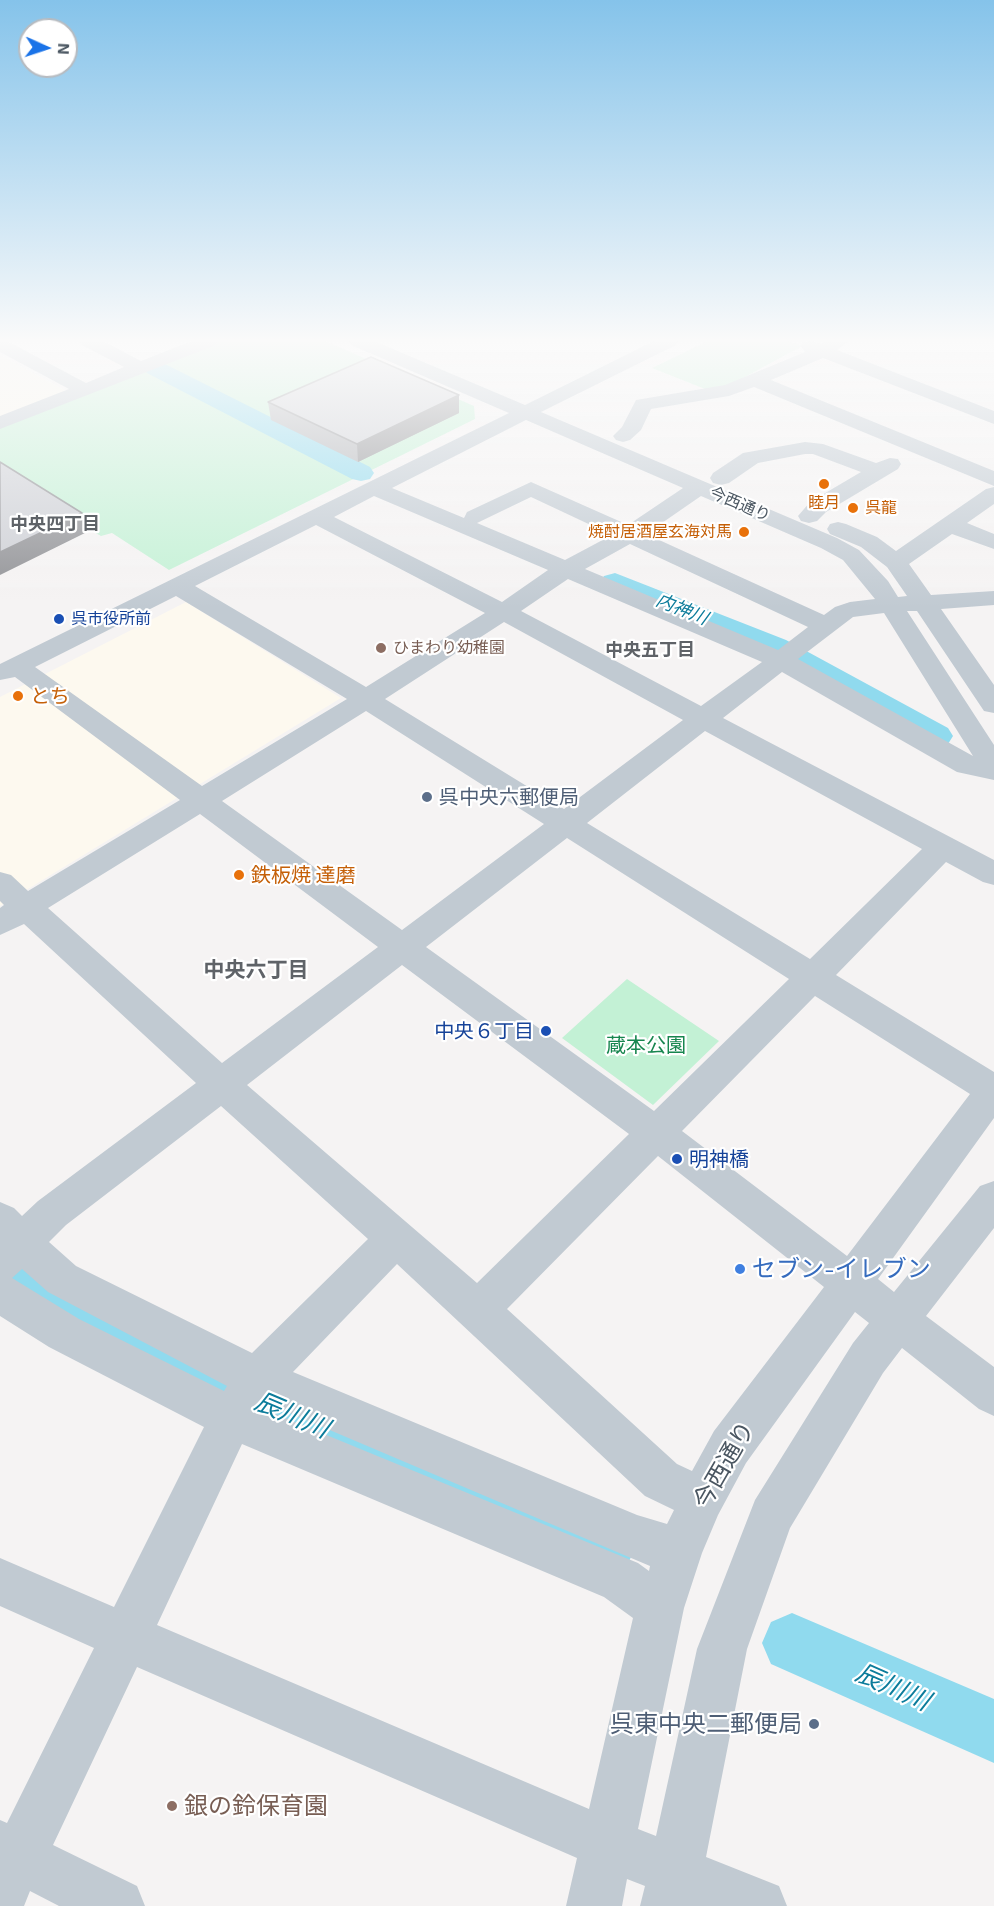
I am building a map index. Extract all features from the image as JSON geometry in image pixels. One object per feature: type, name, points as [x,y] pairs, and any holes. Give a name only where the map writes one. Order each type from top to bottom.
[{"type":"street","points":[[491,430],[9,670],[201,800],[404,947],[656,1133],[994,1394]]},
{"type":"street","name":"今西通り","points":[[581,430],[700,487],[830,543],[851,555],[866,569],[891,604],[994,769]]},
{"type":"street","name":"今西通り","points":[[604,430],[623,436],[869,542],[896,562],[994,705]]},
{"type":"street","points":[[623,436],[631,430]]},
{"type":"street","points":[[872,430],[994,479]]},
{"type":"street","points":[[721,478],[751,458],[805,448],[816,448],[877,471]]},
{"type":"street","points":[[809,516],[818,507],[918,449]]},
{"type":"street","points":[[380,485],[475,517],[573,565]]},
{"type":"street","points":[[380,485],[787,655],[952,757],[967,765],[994,769]]},
{"type":"street","points":[[700,487],[631,534],[573,565],[366,699],[201,800],[9,904],[222,1084],[478,1310],[661,1480],[702,1499]]},
{"type":"street","points":[[475,517],[531,489],[824,626]]},
{"type":"street","points":[[896,562],[994,494]]},
{"type":"street","points":[[317,517],[503,612],[994,874]]},
{"type":"street","points":[[951,525],[994,542]]},
{"type":"street","points":[[896,562],[993,598]]},
{"type":"street","points":[[177,586],[366,699],[813,975],[994,1090]]},
{"type":"street","points":[[679,1551],[637,1538],[257,1378],[62,1279],[7,1242],[52,1214],[705,720],[844,612],[859,607],[993,598]]},
{"type":"street","points":[[478,1310],[943,847]]},
{"type":"street","name":"今西通り","points":[[594,1906],[660,1608],[679,1551],[702,1499],[730,1448],[994,1090]]},
{"type":"street","points":[[672,1889],[722,1649],[771,1516],[868,1358],[994,1198]]},
{"type":"street","points":[[117,1906],[6,1866],[126,1636],[232,1418],[257,1378],[396,1238]]},
{"type":"street","points":[[0,1293],[64,1334],[232,1418],[621,1580],[660,1608]]},
{"type":"street","points":[[0,1582],[607,1845],[672,1889],[759,1906]]},
{"type":"shaded area","points":[[186,602],[341,698],[0,906],[0,697]]},
{"type":"green space","points":[[0,430],[453,430],[169,570],[112,533],[101,536],[81,525],[0,467]]},
{"type":"green space","name":"蔵本公園","points":[[627,979],[719,1041],[653,1105],[562,1038]]},
{"type":"building","points":[[327,430],[386,430],[357,444]]},
{"type":"building","points":[[0,462],[82,513],[0,552]]},
{"type":"waterway","name":"内神川","points":[[277,430],[361,473]]},
{"type":"waterway","name":"内神川","points":[[615,582],[775,647],[936,736]]},
{"type":"waterway","name":"辰川川","points":[[0,1244],[58,1295],[216,1382],[381,1452],[517,1516],[606,1548]]},
{"type":"waterway","name":"辰川川","points":[[792,1643],[994,1731]]},
{"type":"place","name":"睦月","points":[[824,484]]},
{"type":"place","name":"呉龍","points":[[853,508]]},
{"type":"place","name":"焼酎居酒屋玄海対馬","points":[[744,532]]},
{"type":"place","name":"呉市役所前","points":[[59,619]]},
{"type":"place","name":"ひまわり幼稚園","points":[[381,648]]},
{"type":"place","name":"とち","points":[[18,696]]},
{"type":"place","name":"呉中央六郵便局","points":[[427,797]]},
{"type":"place","name":"鉄板焼 達磨","points":[[239,875]]},
{"type":"place","name":"中央６丁目","points":[[546,1031]]},
{"type":"place","name":"明神橋","points":[[677,1159]]},
{"type":"place","name":"セブン-イレブン","points":[[740,1269]]},
{"type":"place","name":"呉東中央二郵便局","points":[[814,1724]]},
{"type":"place","name":"銀の鈴保育園","points":[[172,1806]]},
{"type":"district","name":"中央四丁目","points":[[55,524]]},
{"type":"district","name":"中央五丁目","points":[[650,650]]},
{"type":"district","name":"中央六丁目","points":[[256,970]]}]
